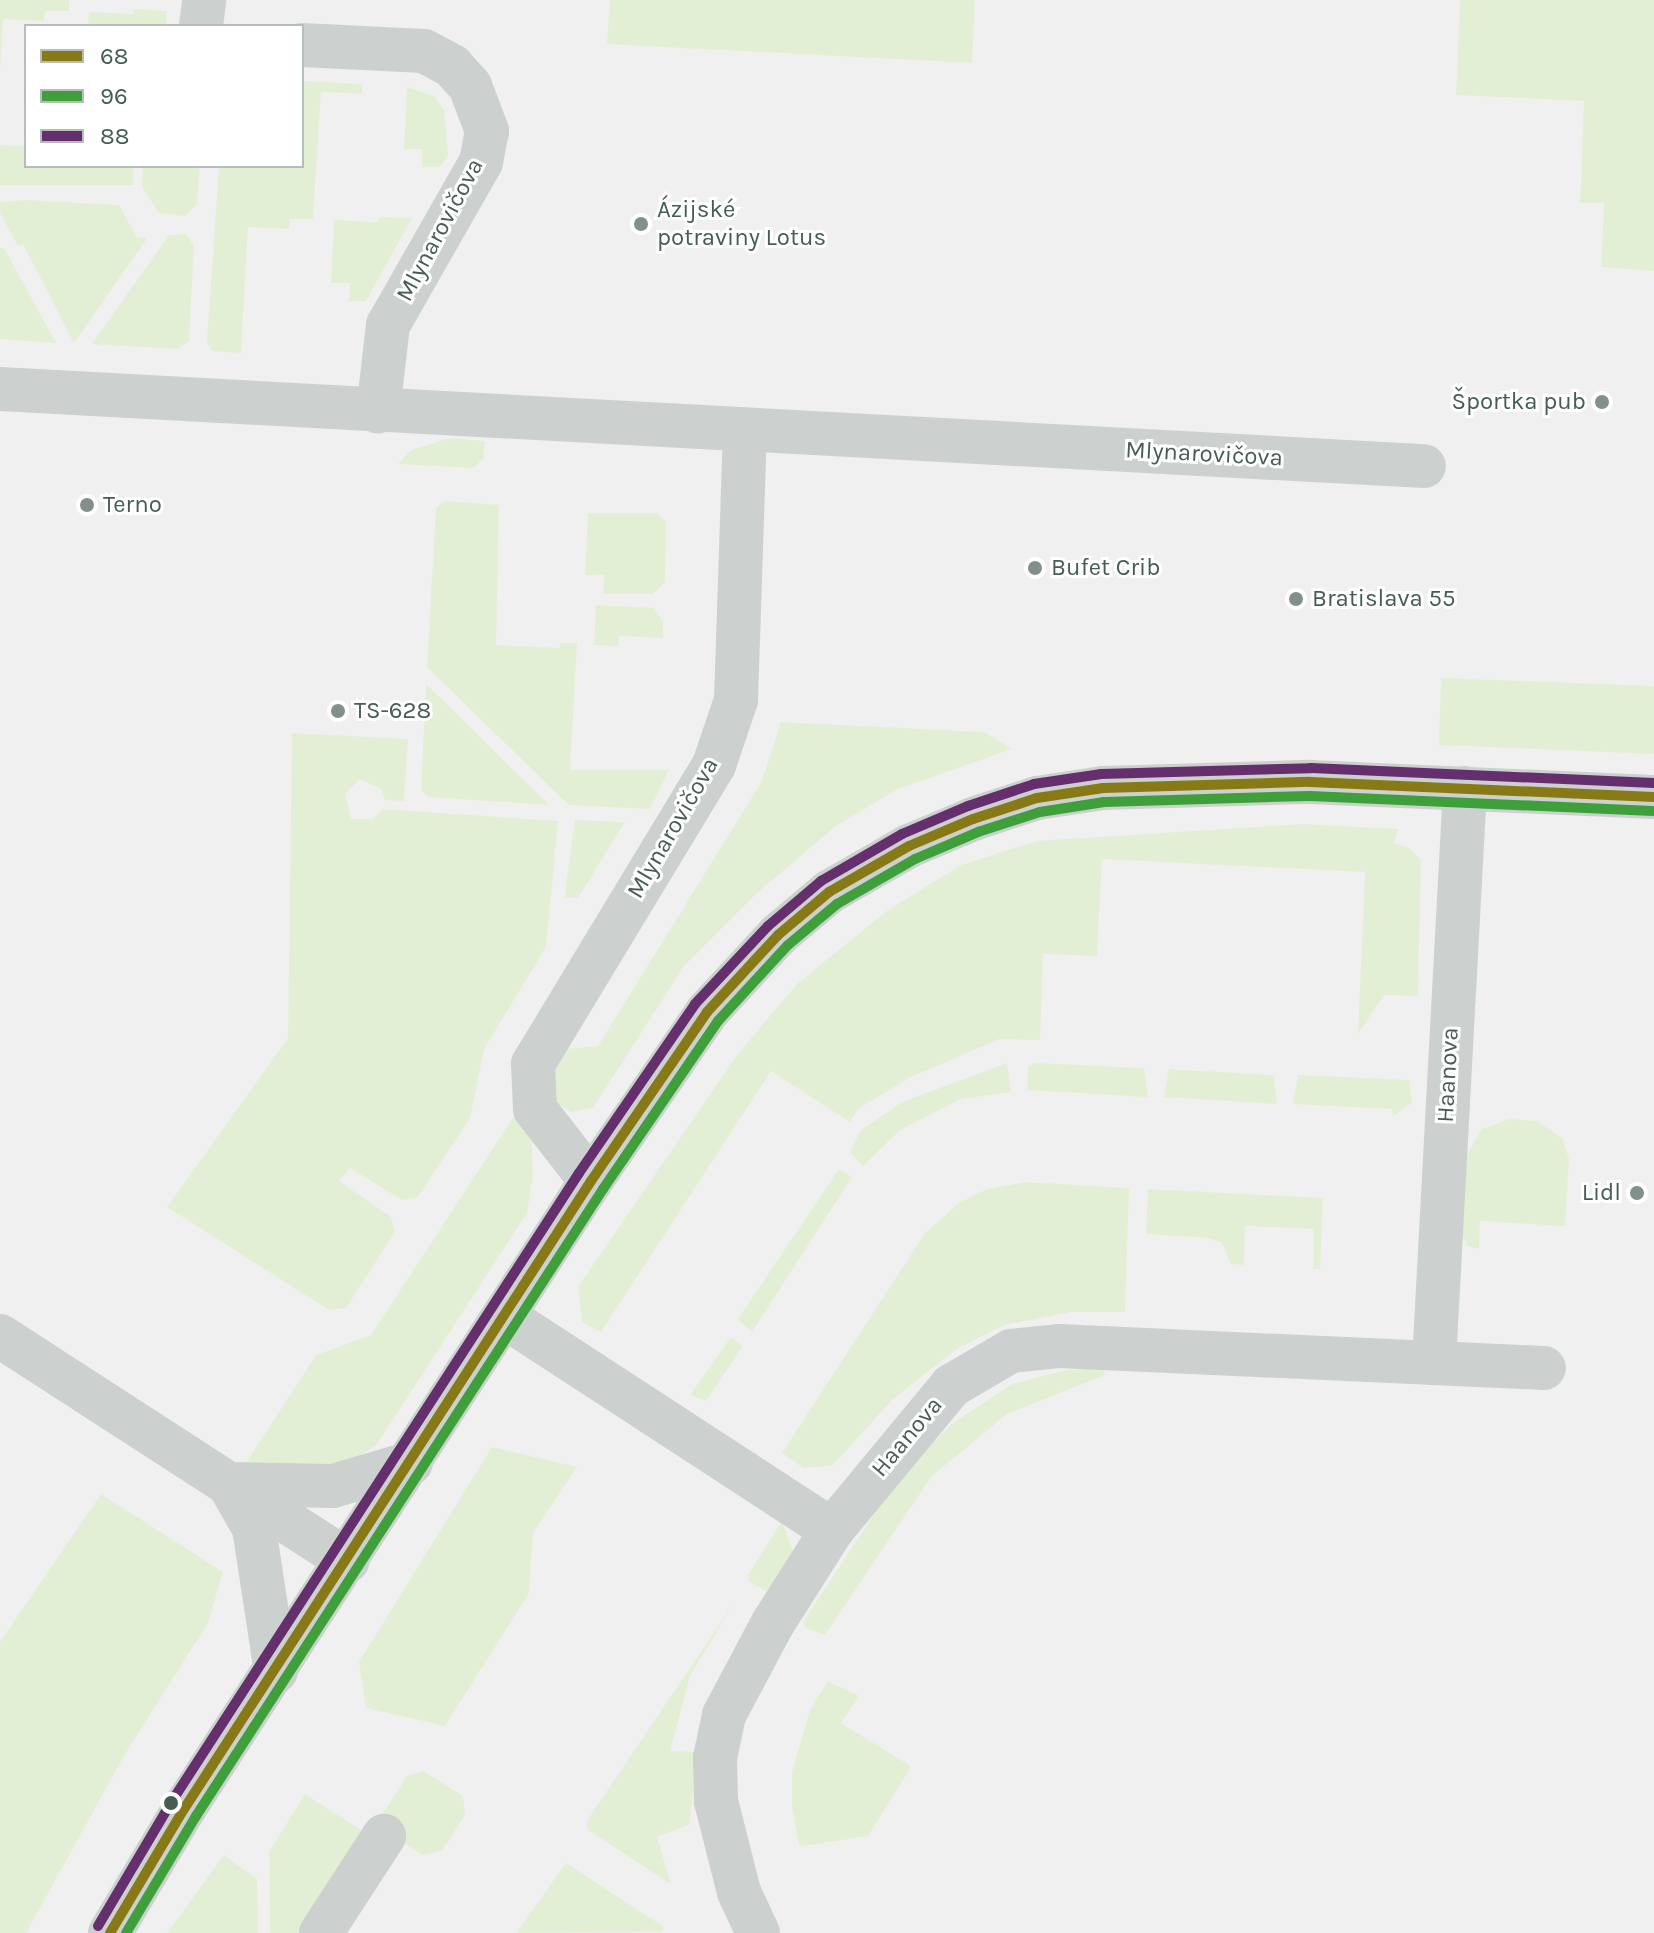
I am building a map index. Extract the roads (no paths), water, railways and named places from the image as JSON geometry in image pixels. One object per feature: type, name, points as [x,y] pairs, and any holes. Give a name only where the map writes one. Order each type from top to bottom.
[{"type":"street","points":[[201,24],[204,0]]},
{"type":"street","name":"Mlynarovičova","points":[[304,45],[424,51],[452,66],[470,86],[487,131],[481,162],[388,325],[378,411]]},
{"type":"street","name":"Mlynarovičova","points":[[0,389],[745,432],[1424,466]]},
{"type":"street","name":"Mlynarovičova","points":[[591,1181],[535,1109],[533,1064],[714,765],[736,700],[745,432]]},
{"type":"street","points":[[110,1933],[591,1181],[707,1012],[778,935],[853,875],[941,831],[1037,798],[1103,788],[1232,782],[1654,797]]},
{"type":"street","name":"Haanova","points":[[1422,1362],[1465,788]]},
{"type":"street","points":[[505,1317],[832,1530]]},
{"type":"street","points":[[0,1336],[348,1561]]},
{"type":"street","name":"Haanova","points":[[758,1933],[739,1892],[716,1801],[719,1731],[765,1637],[832,1530],[940,1397],[979,1366],[1011,1351],[1108,1345],[1544,1368]]},
{"type":"street","points":[[229,1483],[333,1486],[411,1463]]},
{"type":"street","points":[[229,1483],[254,1528],[276,1671]]},
{"type":"street","points":[[321,1933],[384,1836]]},
{"type":"place","name":"Ázijské potraviny Lotus","points":[[641,224]]},
{"type":"place","name":"Športka pub","points":[[1602,402]]},
{"type":"place","name":"Terno","points":[[87,505]]},
{"type":"place","name":"Bufet Crib","points":[[1035,568]]},
{"type":"place","name":"Bratislava 55","points":[[1296,599]]},
{"type":"place","name":"TS-628","points":[[338,711]]},
{"type":"place","name":"Lidl","points":[[1637,1193]]}]
